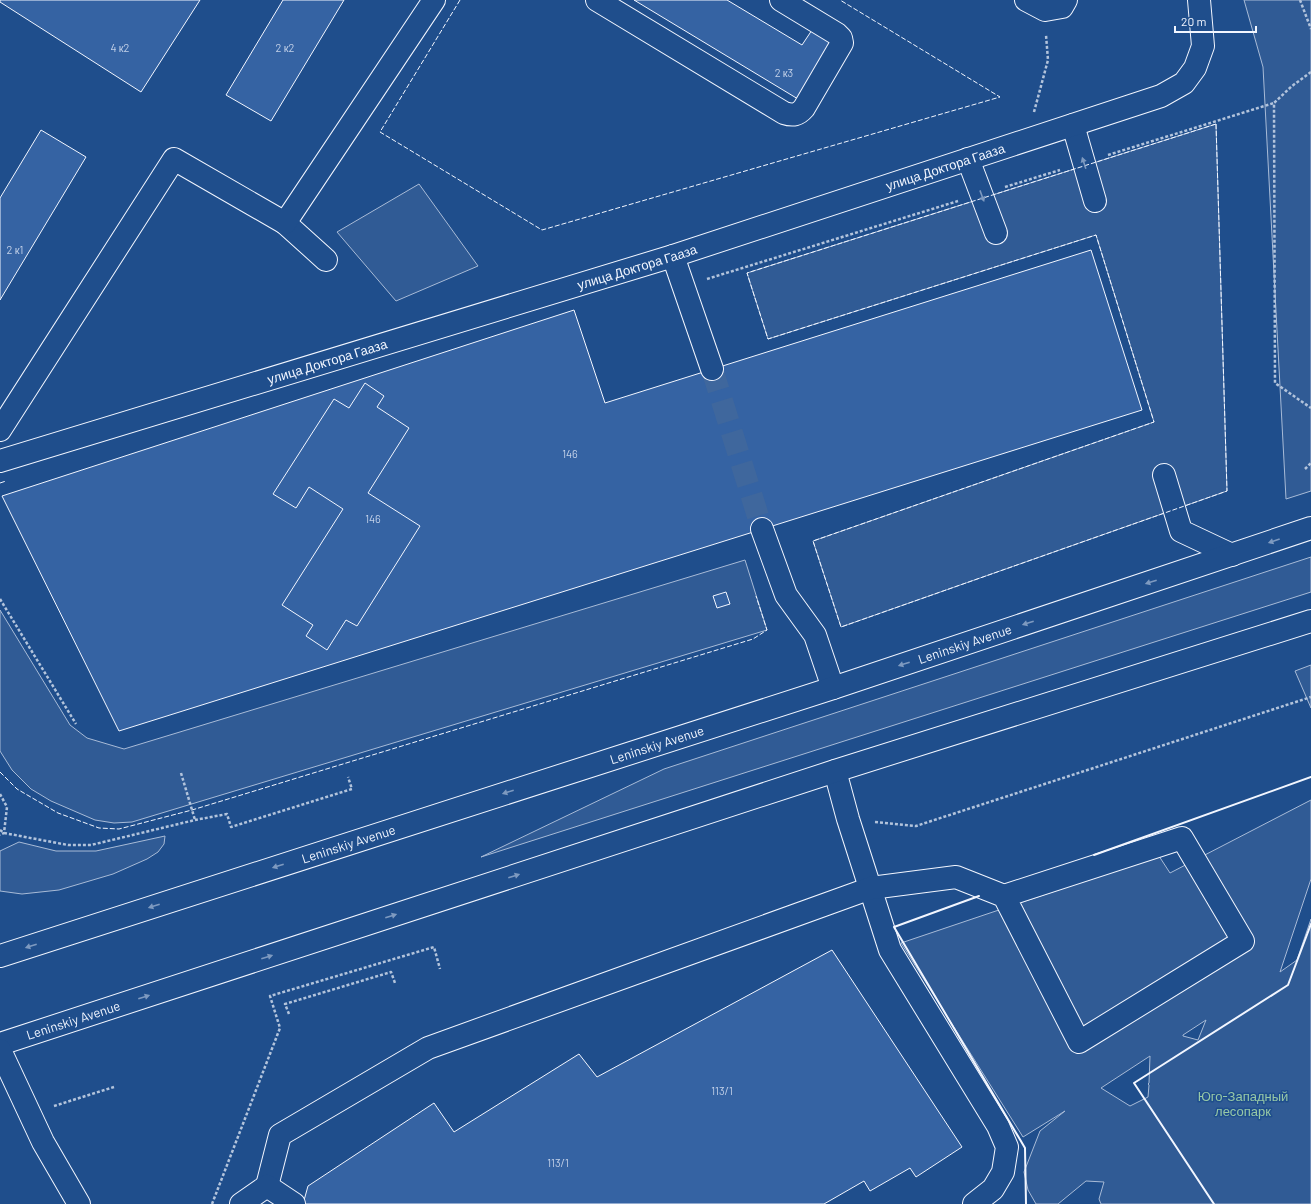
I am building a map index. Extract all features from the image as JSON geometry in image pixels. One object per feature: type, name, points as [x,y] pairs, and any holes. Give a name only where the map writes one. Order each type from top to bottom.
[{"type":"main road","points":[[285,223],[434,0]]},
{"type":"main road","points":[[597,0],[784,113],[792,116],[799,113],[804,108],[842,43],[841,38],[837,34],[781,0]]},
{"type":"main road","points":[[1035,5],[1062,7],[1066,0]]},
{"type":"main road","name":"улица Доктора Гааза","points":[[0,461],[673,256],[1161,96],[1184,83],[1195,68],[1203,46],[1199,0]]},
{"type":"main road","points":[[1073,125],[1095,201]]},
{"type":"main road","points":[[0,430],[174,159],[285,223],[326,260]]},
{"type":"main road","points":[[968,159],[996,233]]},
{"type":"main road","points":[[673,256],[712,369]]},
{"type":"main road","points":[[1164,475],[1182,531],[1232,555]]},
{"type":"main road","name":"Leninskiy Avenue","points":[[0,956],[833,688],[1311,528]]},
{"type":"main road","points":[[762,529],[786,595],[815,635],[833,688]]},
{"type":"main road","name":"Leninskiy Avenue","points":[[0,1044],[835,771],[1311,621]]},
{"type":"main road","points":[[835,771],[848,819],[890,950],[998,1126],[1008,1147],[1003,1172],[992,1189],[974,1204]]},
{"type":"main road","points":[[241,1204],[267,1186],[280,1135],[428,1048],[870,888],[956,877],[1004,896],[1182,838],[1243,941],[1079,1042],[1004,896]]},
{"type":"main road","points":[[0,1050],[43,1142],[79,1204]]},
{"type":"main road","points":[[267,1186],[294,1204]]},
{"type":"path","points":[[1300,0],[1311,29]]},
{"type":"path","points":[[1026,140],[1048,60],[1035,5]]},
{"type":"path","points":[[1311,72],[1292,86],[1274,103],[1274,196],[1276,383],[1311,408]]},
{"type":"path","points":[[1304,469],[1311,462]]},
{"type":"path","points":[[0,599],[76,724]]},
{"type":"path","points":[[848,819],[916,826],[1311,697]]},
{"type":"path","points":[[181,773],[195,820]]},
{"type":"path","points":[[0,830],[4,833],[68,845],[91,845],[195,820],[227,814],[231,827],[352,789],[348,777]]},
{"type":"path","points":[[0,794],[7,807],[4,833]]},
{"type":"path","points":[[0,835],[4,833]]},
{"type":"path","points":[[212,1204],[280,1028],[270,996],[434,947],[440,969]]},
{"type":"path","points":[[289,1014],[286,1004],[391,972],[395,983]]},
{"type":"path","points":[[30,1114],[114,1087]]},
{"type":"shaded area","points":[[1244,0],[1311,0],[1311,491],[1286,499],[1263,67]]},
{"type":"shaded area","points":[[1216,124],[1227,491],[841,627],[813,541],[1154,422],[1096,235],[768,339],[747,273]]},
{"type":"shaded area","points":[[419,184],[478,266],[396,301],[337,232]]},
{"type":"shaded area","points":[[1311,557],[1311,592],[481,857],[664,769]]},
{"type":"shaded area","points":[[745,560],[767,630],[132,822],[114,823],[95,820],[51,801],[31,789],[12,770],[0,751],[0,610],[70,725],[87,738],[124,749]]},
{"type":"shaded area","points":[[1311,665],[1311,708],[1295,671]]},
{"type":"shaded area","points":[[1311,800],[1311,879],[1280,972],[1297,960],[1311,919],[1311,1204],[1101,1204],[1099,1199],[1104,1182],[1086,1181],[1058,1204],[1036,1204],[1028,1190],[1024,1172],[1040,1131],[1065,1111],[1023,1137],[901,943],[1159,856],[1170,873]],"holes":[[[1206,1020],[1198,1040],[1183,1036],[1183,1035]],[[1150,1056],[1148,1097],[1130,1106],[1101,1088]]]},
{"type":"shaded area","points":[[165,836],[164,844],[158,852],[147,859],[113,874],[59,890],[22,894],[0,891],[0,851],[19,842],[56,851],[96,851]]},
{"type":"building","points":[[0,0],[200,0],[141,92],[0,2]]},
{"type":"building","points":[[283,0],[344,0],[271,121],[226,95]]},
{"type":"building","points":[[634,0],[727,0],[802,45],[812,30],[833,42],[798,99]]},
{"type":"building","points":[[41,130],[86,157],[0,300],[0,198]]},
{"type":"building","points":[[1091,250],[1142,410],[119,731],[2,496],[574,310],[605,403]]},
{"type":"building","points":[[365,383],[384,396],[377,407],[409,428],[368,493],[420,526],[357,626],[346,620],[327,650],[306,636],[313,625],[282,605],[343,509],[309,487],[296,508],[273,494],[334,399],[349,408]]},
{"type":"building","points":[[726,592],[730,604],[717,608],[713,596]]},
{"type":"building","points":[[832,950],[962,1147],[916,1177],[910,1168],[870,1191],[864,1181],[824,1204],[303,1204],[308,1186],[434,1103],[454,1132],[579,1054],[597,1077]]},
{"type":"tunnel","points":[[712,369],[762,529]]},
{"type":"fence","points":[[460,0],[380,132],[542,230],[1000,97],[840,0]]},
{"type":"fence","points":[[1216,124],[1227,491],[841,627],[813,541],[1154,422],[1096,235],[768,339],[747,273],[1216,124]]},
{"type":"fence","points":[[0,483],[6,481]]},
{"type":"fence","points":[[0,772],[17,789],[58,813],[99,828],[119,829],[192,810],[753,639],[767,630],[756,596]]},
{"type":"wall","points":[[1094,855],[1311,777]]},
{"type":"wall","points":[[979,896],[894,927],[1025,1148],[1026,1204]]},
{"type":"wall","points":[[1214,1204],[1134,1083],[1288,985],[1311,924]]},
{"type":"park label","name":"Юго-Западный лесопарк","points":[[1243,1104]]}]
